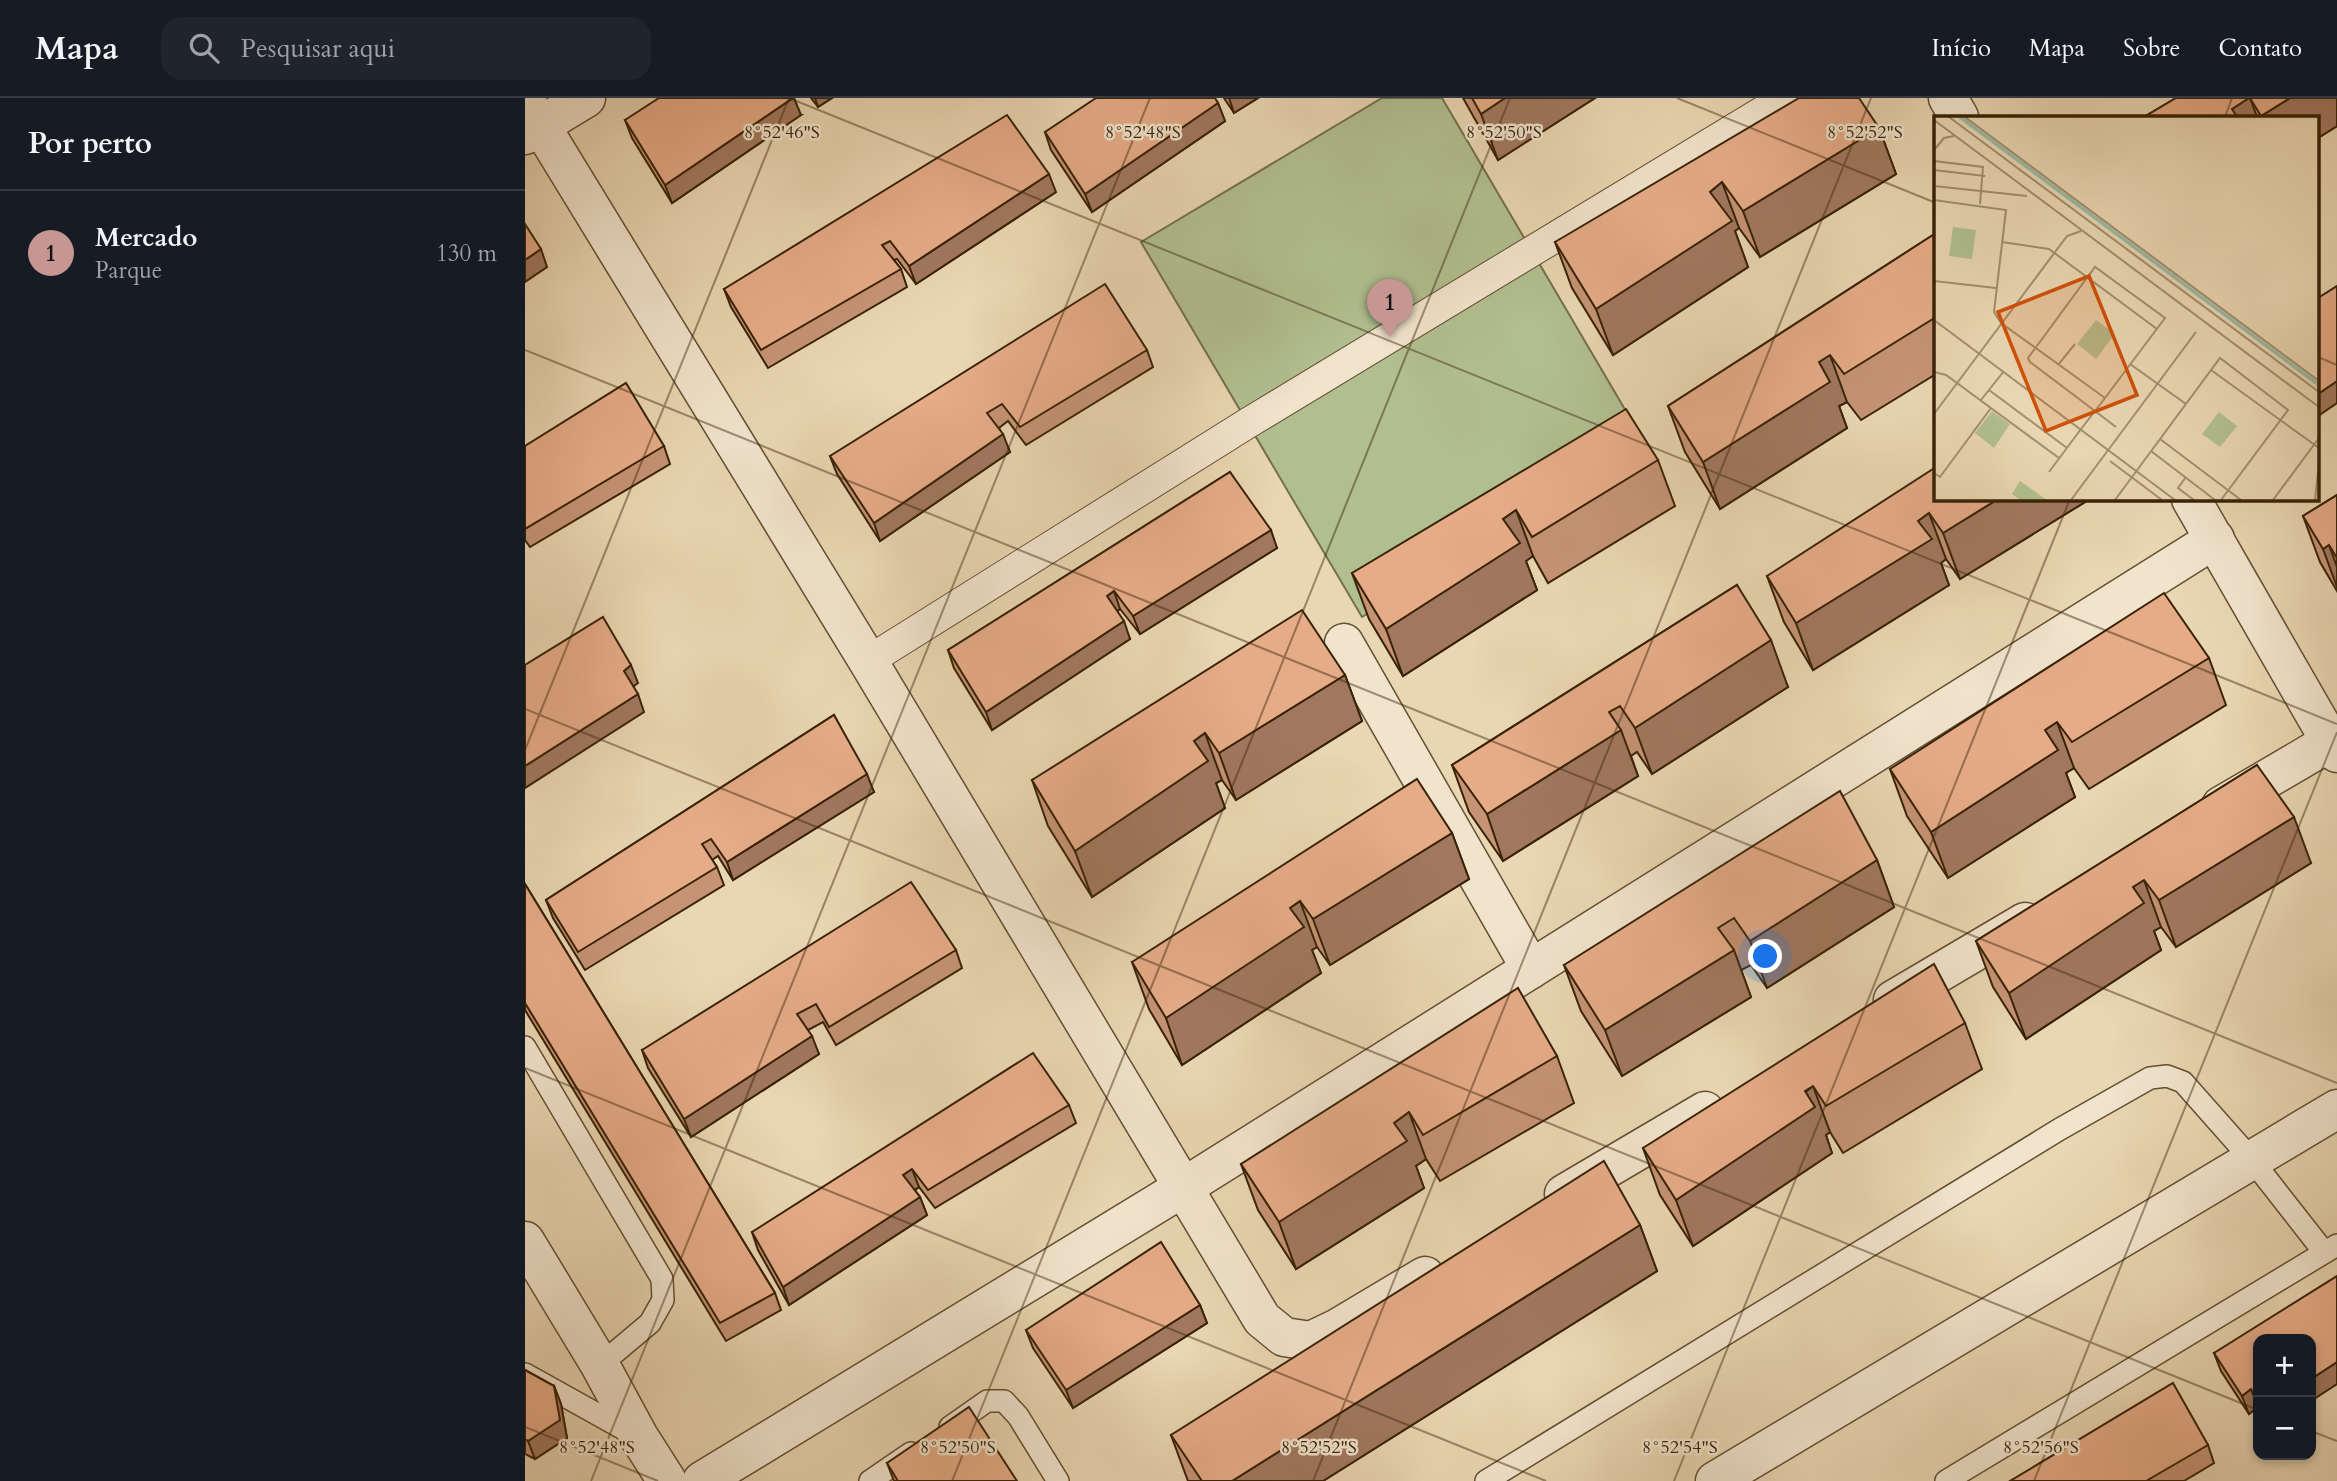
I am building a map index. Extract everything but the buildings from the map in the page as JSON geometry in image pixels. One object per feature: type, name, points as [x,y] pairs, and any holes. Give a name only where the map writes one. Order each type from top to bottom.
[{"type":"street","points":[[586,98],[531,120],[868,660],[1262,1319],[1284,1337],[1311,1340],[1336,1329],[1456,1258]]},
{"type":"street","points":[[868,660],[1248,423],[1785,98]]},
{"type":"street","points":[[1948,98],[1958,116]]},
{"type":"street","points":[[2187,827],[2335,744],[2192,500]]},
{"type":"street","points":[[702,1481],[1184,1187],[2215,539]]},
{"type":"street","points":[[1344,643],[1531,969]]},
{"type":"street","points":[[1863,1017],[2055,904]]},
{"type":"street","points":[[1540,1208],[1732,1095]]},
{"type":"street","points":[[1715,1481],[2337,1109]]},
{"type":"street","points":[[525,1241],[667,1481]]},
{"type":"lane","points":[[525,1047],[662,1279],[663,1300],[650,1323],[600,1365]]},
{"type":"lane","points":[[1486,1481],[2060,1129],[2150,1078],[2168,1076],[2183,1082],[2331,1248],[1945,1481]]},
{"type":"lane","points":[[525,1374],[639,1437]]},
{"type":"lane","points":[[870,1481],[987,1402],[1004,1401],[1018,1416],[1058,1481]]},
{"type":"green space","points":[[1382,98],[1442,98],[1647,447],[1362,617],[1141,242]]},
{"type":"place","name":"Mercado","points":[[1390,337]]}]
